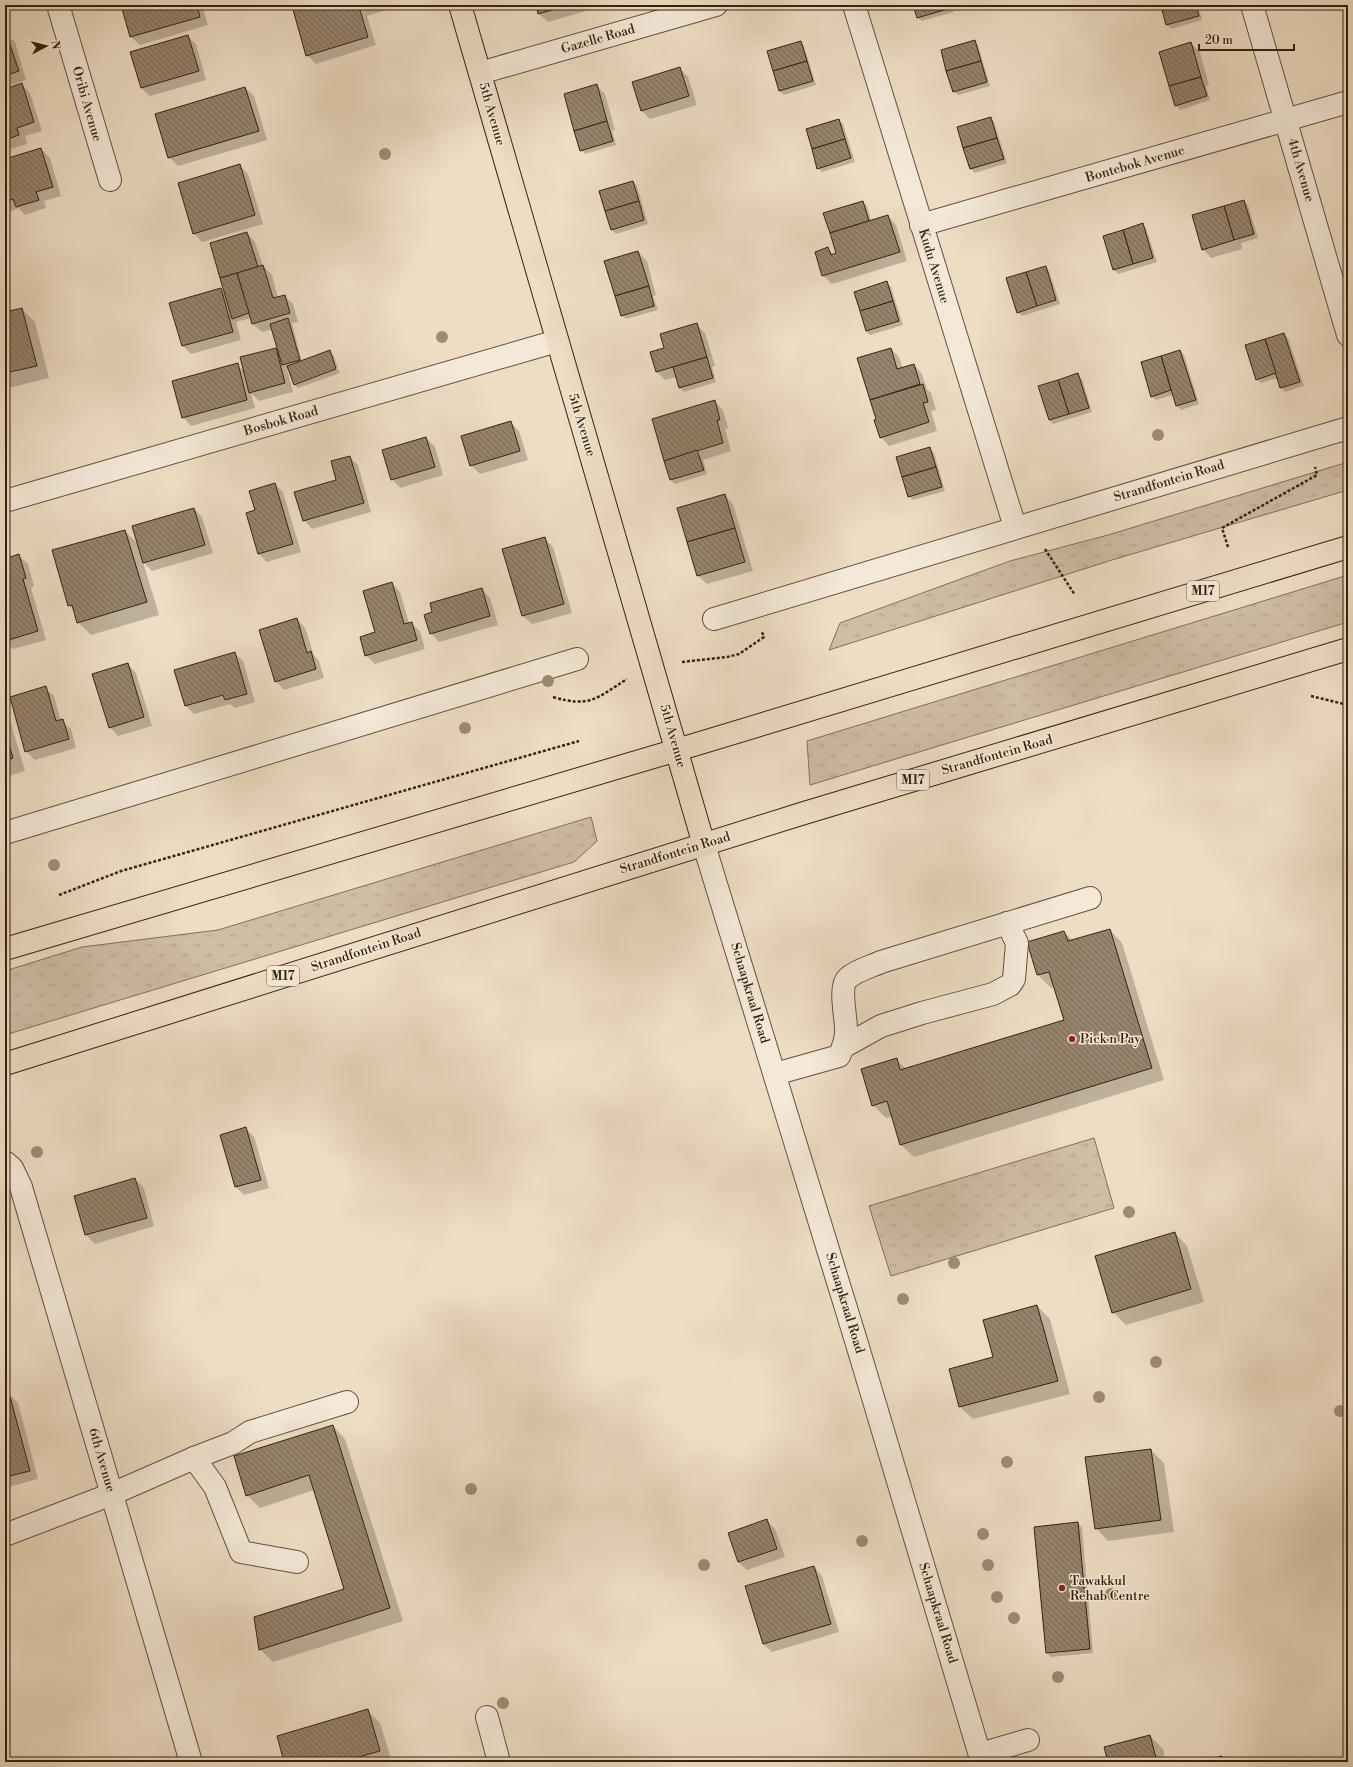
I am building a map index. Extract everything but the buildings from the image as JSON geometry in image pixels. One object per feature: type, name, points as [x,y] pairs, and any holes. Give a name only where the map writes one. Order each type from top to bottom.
[{"type":"main road","name":"5th Avenue","points":[[460,5],[704,845]]},
{"type":"main road","name":"M17","points":[[5,949],[677,750],[1348,547]]},
{"type":"main road","name":"Strandfontein Road","points":[[5,1064],[932,774],[1348,649]]},
{"type":"street","name":"Oribi Avenue","points":[[58,5],[110,180]]},
{"type":"street","name":"Gazelle Road","points":[[480,73],[716,5]]},
{"type":"street","name":"Kudu Avenue","points":[[854,5],[1015,527]]},
{"type":"street","name":"4th Avenue","points":[[1252,5],[1287,120],[1348,335]]},
{"type":"street","name":"Bontebok Avenue","points":[[921,225],[1348,102]]},
{"type":"street","name":"Bosbok Road","points":[[5,501],[557,341]]},
{"type":"street","name":"Strandfontein Road","points":[[714,619],[1015,527],[1348,428]]},
{"type":"street","points":[[5,833],[576,659]]},
{"type":"street","name":"Schaapkraal Road","points":[[704,845],[775,1074],[981,1758]]},
{"type":"street","points":[[775,1074],[840,1056],[845,1046],[846,1033],[843,988],[846,979],[854,973],[881,962],[1090,898]]},
{"type":"street","points":[[845,1046],[881,1026],[922,1012],[993,994],[1010,985],[1014,979],[1017,943],[1008,923]]},
{"type":"street","name":"6th Avenue","points":[[5,1162],[12,1168],[13,1189],[112,1494],[191,1762]]},
{"type":"street","points":[[5,1535],[112,1494],[194,1458],[233,1443],[250,1432],[347,1402]]},
{"type":"street","points":[[194,1458],[215,1487],[241,1552],[297,1562]]},
{"type":"street","points":[[488,1717],[498,1762]]},
{"type":"street","points":[[981,1758],[1028,1740]]},
{"type":"path","points":[[1228,547],[1222,528],[1317,475],[1316,468]]},
{"type":"path","points":[[1015,527],[1047,550],[1075,595]]},
{"type":"path","points":[[682,662],[727,657],[739,654],[764,637]]},
{"type":"path","points":[[551,696],[577,702],[592,700],[630,678]]},
{"type":"path","points":[[1311,696],[1348,706]]},
{"type":"path","points":[[59,895],[120,872],[579,741]]},
{"type":"green space","points":[[1348,462],[1348,490],[1112,560],[829,650],[840,623],[1010,561],[1108,535]]},
{"type":"green space","points":[[1348,575],[1348,622],[810,785],[807,741]]},
{"type":"green space","points":[[591,817],[597,841],[574,862],[5,1035],[5,971],[82,947],[218,930]]},
{"type":"green space","points":[[1094,1138],[1114,1208],[891,1276],[869,1206]]},
{"type":"place","name":"Pick n Pay","points":[[1072,1039]]},
{"type":"place","name":"Tawakkul Rehab Centre","points":[[1062,1588]]}]
